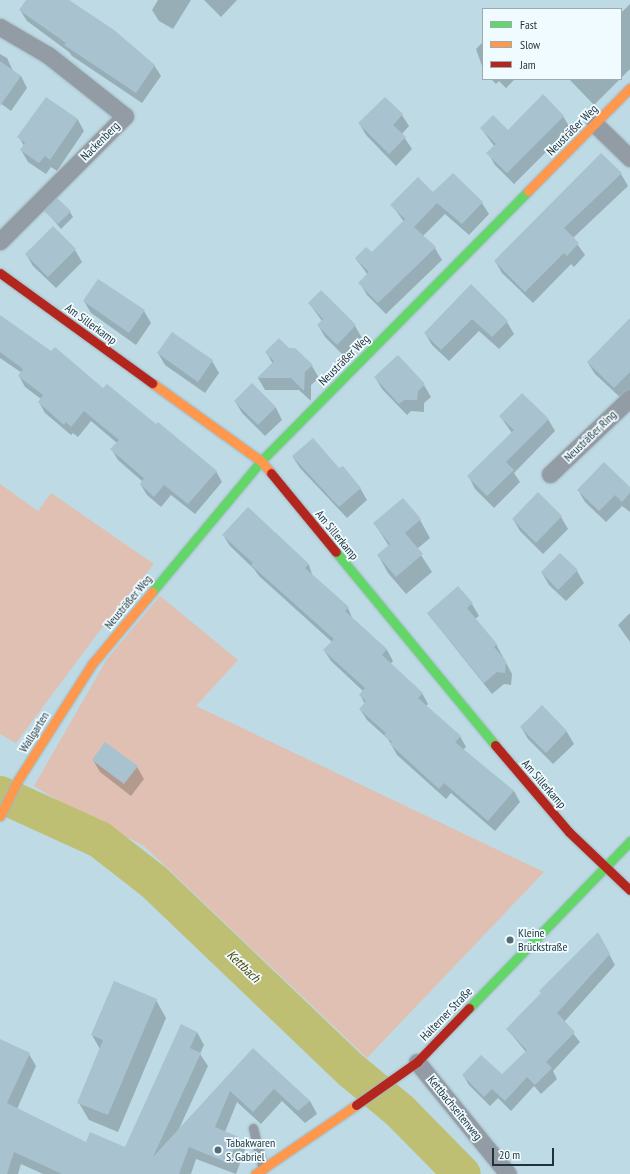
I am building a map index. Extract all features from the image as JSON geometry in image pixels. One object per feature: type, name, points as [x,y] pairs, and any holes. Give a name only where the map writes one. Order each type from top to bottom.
[{"type":"street","name":"Nackenberg","points":[[0,27],[48,55],[125,116],[0,241]]},
{"type":"street","name":"Neusträßer Weg","points":[[92,664],[261,461],[630,88]]},
{"type":"street","points":[[595,124],[630,158]]},
{"type":"street","name":"Am Sillerkamp","points":[[0,273],[261,461],[478,726],[569,832],[630,890]]},
{"type":"street","name":"Neusträßer Ring","points":[[550,474],[630,398]]},
{"type":"street","name":"Wallgarten","points":[[0,816],[18,780],[92,664]]},
{"type":"street","name":"Halterner Straße","points":[[259,1172],[362,1103],[417,1062],[630,841]]},
{"type":"street","name":"Kettbachseitenweg","points":[[417,1062],[508,1174]]},
{"type":"lane","points":[[252,1128],[259,1172]]},
{"type":"shaded area","points":[[0,484],[38,511],[51,493],[154,564],[101,629],[16,743],[0,734]]},
{"type":"shaded area","points":[[160,596],[238,660],[196,706],[544,872],[367,1058],[144,846],[70,808],[34,786],[107,659]]},
{"type":"building","points":[[26,0],[69,0],[114,30],[155,65],[136,93],[64,45],[66,43],[19,10]]},
{"type":"building","points":[[0,61],[21,76],[0,106]]},
{"type":"building","points":[[543,94],[564,116],[507,173],[486,153],[496,144],[480,128],[493,115],[508,130]]},
{"type":"building","points":[[46,97],[78,119],[50,160],[45,156],[39,163],[20,150],[25,143],[17,137]]},
{"type":"building","points":[[385,97],[403,114],[393,125],[406,137],[389,154],[358,123]]},
{"type":"building","points":[[601,153],[622,173],[564,228],[579,243],[567,256],[564,253],[525,292],[494,261]]},
{"type":"building","points":[[453,173],[483,202],[462,224],[437,203],[414,227],[436,247],[378,303],[358,283],[369,272],[355,258],[366,247],[372,252],[405,219],[390,205],[418,177],[433,192]]},
{"type":"building","points":[[57,198],[71,211],[58,224],[44,211]]},
{"type":"building","points":[[53,226],[76,249],[48,277],[25,254]]},
{"type":"building","points":[[98,279],[145,310],[129,333],[83,301]]},
{"type":"building","points":[[471,284],[508,321],[492,337],[472,319],[441,350],[424,333]]},
{"type":"building","points":[[321,290],[356,325],[337,345],[317,325],[323,319],[308,303]]},
{"type":"building","points":[[0,315],[51,351],[55,347],[103,388],[107,384],[156,424],[158,422],[217,471],[188,504],[164,485],[154,497],[140,484],[144,478],[110,449],[119,440],[84,411],[71,427],[66,422],[64,425],[38,402],[43,395],[18,376],[23,369],[0,352]]},
{"type":"building","points":[[630,318],[630,372],[614,388],[587,362]]},
{"type":"building","points":[[172,332],[213,360],[198,382],[157,353]]},
{"type":"building","points":[[279,338],[289,348],[295,348],[313,365],[305,372],[304,391],[291,378],[257,378],[274,361],[265,352]]},
{"type":"building","points":[[398,355],[425,384],[418,391],[417,400],[404,400],[399,404],[374,377]]},
{"type":"building","points":[[252,383],[276,407],[258,425],[234,401]]},
{"type":"building","points":[[522,393],[549,419],[506,462],[514,470],[487,496],[467,476],[514,430],[499,416]]},
{"type":"building","points":[[313,438],[339,468],[343,466],[361,488],[339,507],[292,456]]},
{"type":"building","points":[[604,462],[630,487],[630,493],[622,502],[615,495],[599,511],[577,490]]},
{"type":"building","points":[[538,492],[562,516],[536,543],[512,519]]},
{"type":"building","points":[[403,498],[421,519],[405,533],[423,554],[396,577],[377,555],[390,544],[373,523]]},
{"type":"building","points":[[248,507],[309,564],[305,568],[349,607],[345,611],[387,649],[382,655],[423,693],[418,698],[461,736],[455,742],[514,791],[488,821],[444,783],[439,789],[390,744],[392,742],[384,735],[386,733],[359,709],[366,701],[359,695],[365,688],[323,650],[334,639],[251,565],[253,563],[222,535]]},
{"type":"building","points":[[560,553],[578,570],[558,590],[541,572]]},
{"type":"building","points":[[458,586],[473,603],[467,608],[497,644],[494,647],[506,661],[505,673],[497,672],[484,683],[427,613]]},
{"type":"building","points":[[542,705],[567,731],[546,753],[520,727]]},
{"type":"building","points":[[105,742],[138,766],[124,784],[92,760]]},
{"type":"building","points":[[598,932],[610,954],[557,1013],[575,1032],[546,1062],[552,1068],[535,1085],[527,1077],[505,1101],[492,1089],[484,1097],[462,1075],[481,1055],[502,1074],[527,1050],[506,1029],[541,993],[539,991]]},
{"type":"building","points":[[114,981],[157,999],[108,1115],[77,1103],[103,1040],[91,1035]]},
{"type":"building","points":[[181,1024],[197,1032],[190,1048],[201,1053],[153,1157],[253,1048],[310,1101],[298,1111],[274,1089],[253,1112],[230,1091],[215,1127],[239,1137],[228,1163],[189,1147],[179,1174],[62,1174],[14,1152],[7,1174],[0,1174],[0,1039],[30,1053],[7,1103],[86,1142],[90,1132],[125,1147]]},
{"type":"waterway","name":"Kettbach","points":[[0,794],[99,839],[153,881],[351,1070],[400,1111],[462,1174]]},
{"type":"traffic: fast","points":[[152,592],[261,461],[528,191]]},
{"type":"traffic: fast","points":[[336,552],[495,745]]},
{"type":"traffic: fast","points":[[469,1008],[630,841]]},
{"type":"traffic: slow","points":[[528,191],[630,88]]},
{"type":"traffic: slow","points":[[152,383],[261,461],[271,473]]},
{"type":"traffic: slow","points":[[0,816],[18,780],[92,664],[152,592]]},
{"type":"traffic: slow","points":[[255,1174],[356,1105]]},
{"type":"traffic: jam","points":[[0,273],[152,383]]},
{"type":"traffic: jam","points":[[271,473],[336,552]]},
{"type":"traffic: jam","points":[[495,745],[569,832],[630,890]]},
{"type":"traffic: jam","points":[[356,1105],[417,1062],[469,1008]]},
{"type":"place","name":"Kleine Brückstraße","points":[[510,940]]},
{"type":"place","name":"Tabakwaren S. Gabriel","points":[[218,1150]]}]
